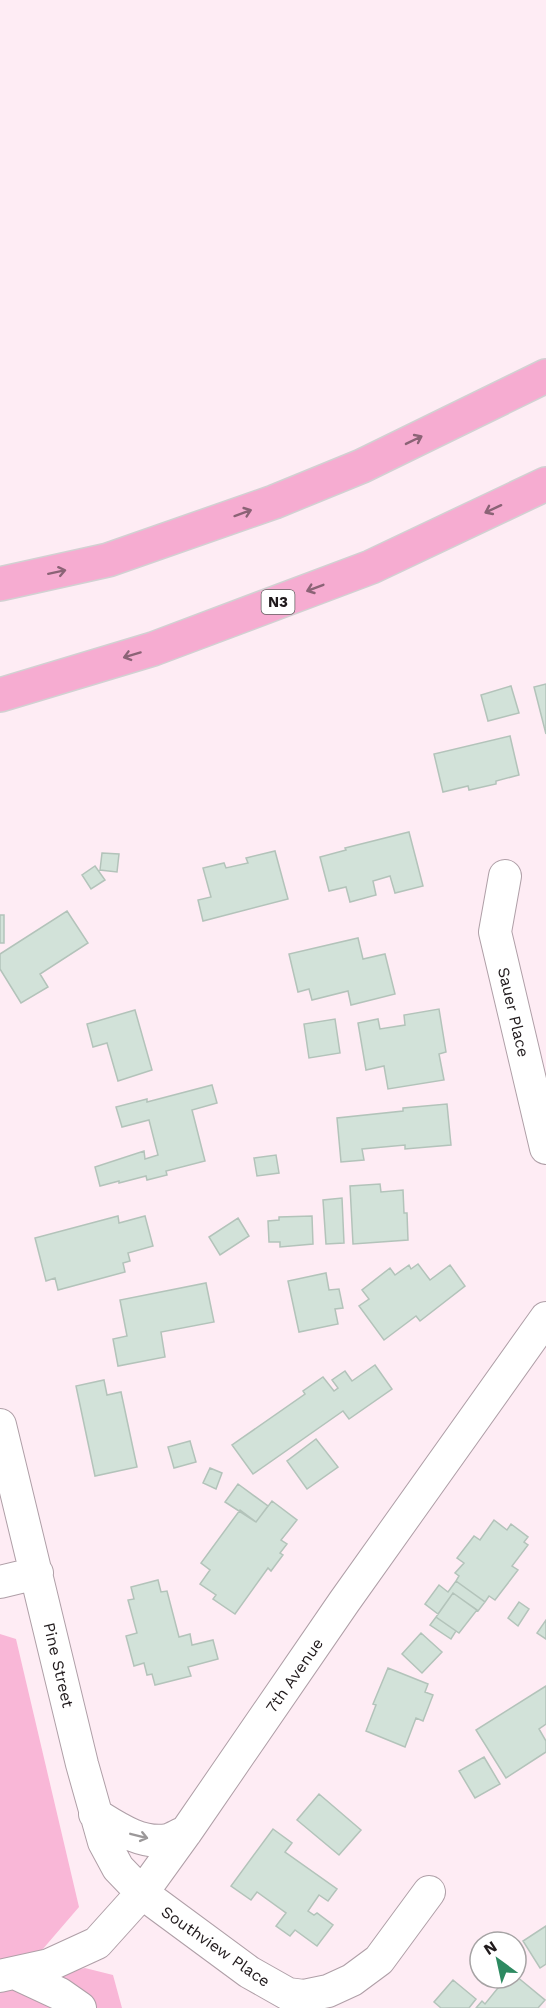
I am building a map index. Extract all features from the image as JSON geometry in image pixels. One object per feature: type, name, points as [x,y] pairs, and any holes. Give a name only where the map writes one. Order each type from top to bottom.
[{"type":"highway","points":[[0,584],[108,560],[274,502],[362,466],[546,376]]},
{"type":"highway","name":"N3","points":[[0,694],[153,649],[371,567],[546,484]]},
{"type":"street","name":"Sauer Place","points":[[505,876],[495,932],[546,1148]]},
{"type":"street","name":"7th Avenue","points":[[8,1975],[49,1965],[97,1943],[142,1893],[344,1602],[546,1318]]},
{"type":"street","name":"Pine Street","points":[[0,1425],[95,1814],[104,1842],[118,1868],[142,1893]]},
{"type":"street","points":[[0,1582],[37,1573]]},
{"type":"street","points":[[95,1814],[123,1832],[145,1838],[168,1839],[186,1832]]},
{"type":"street","name":"Southview Place","points":[[142,1893],[249,1972],[288,1994],[304,1996],[336,1988],[352,1980],[379,1960],[429,1892]]},
{"type":"street","points":[[8,1975],[60,1994],[80,2008]]},
{"type":"shaded area","points":[[0,1634],[16,1639],[79,1907],[42,1950],[52,1975],[85,1968],[113,1975],[122,2008],[0,2008]]},
{"type":"building","points":[[546,684],[546,734],[534,687]]},
{"type":"building","points":[[511,686],[519,713],[488,721],[481,695]]},
{"type":"building","points":[[510,736],[519,775],[496,781],[496,784],[469,790],[468,786],[443,792],[434,754]]},
{"type":"building","points":[[409,832],[423,886],[395,893],[390,876],[373,881],[376,895],[350,902],[346,887],[329,891],[320,857],[346,850],[345,848]]},
{"type":"building","points":[[275,851],[288,899],[203,921],[198,900],[211,897],[203,868],[224,863],[226,868],[248,863],[246,858]]},
{"type":"building","points":[[102,853],[119,854],[117,872],[100,870]]},
{"type":"building","points":[[95,866],[105,880],[91,889],[82,875]]},
{"type":"building","points":[[67,911],[88,943],[40,974],[48,987],[21,1003],[0,969],[0,954]]},
{"type":"building","points":[[0,915],[4,915],[4,943],[0,943]]},
{"type":"building","points":[[358,938],[363,959],[385,954],[395,994],[351,1005],[348,991],[312,1000],[309,989],[298,992],[289,954]]},
{"type":"building","points":[[439,1009],[446,1052],[439,1054],[444,1080],[388,1089],[384,1066],[366,1070],[358,1023],[378,1019],[380,1029],[405,1025],[404,1015]]},
{"type":"building","points":[[135,1010],[152,1070],[118,1081],[107,1043],[93,1047],[87,1024]]},
{"type":"building","points":[[335,1019],[340,1053],[309,1058],[304,1024]]},
{"type":"building","points":[[212,1085],[217,1103],[192,1110],[205,1161],[166,1171],[167,1175],[147,1180],[146,1176],[100,1186],[95,1167],[144,1151],[145,1159],[158,1155],[149,1120],[122,1127],[116,1107],[147,1099],[147,1102]]},
{"type":"building","points":[[447,1104],[451,1145],[405,1149],[405,1145],[362,1149],[364,1160],[341,1162],[337,1118]]},
{"type":"building","points":[[276,1155],[279,1173],[257,1176],[254,1158]]},
{"type":"building","points":[[380,1184],[381,1192],[403,1190],[408,1240],[353,1244],[350,1186]]},
{"type":"building","points":[[342,1198],[344,1243],[326,1244],[323,1200]]},
{"type":"building","points":[[118,1216],[119,1223],[145,1216],[153,1246],[128,1253],[130,1261],[123,1263],[125,1272],[58,1290],[55,1278],[46,1281],[35,1238]]},
{"type":"building","points":[[312,1216],[313,1244],[280,1247],[280,1242],[269,1242],[268,1221],[279,1220],[279,1217]]},
{"type":"building","points":[[238,1218],[249,1236],[220,1255],[209,1237]]},
{"type":"building","points":[[418,1264],[430,1280],[450,1265],[465,1286],[420,1321],[416,1316],[384,1340],[359,1306],[369,1299],[362,1290],[390,1268],[395,1275],[409,1265],[411,1269]]},
{"type":"building","points":[[326,1273],[329,1290],[339,1289],[343,1308],[335,1309],[338,1324],[299,1332],[288,1281]]},
{"type":"building","points":[[206,1283],[214,1322],[161,1332],[165,1357],[118,1366],[113,1339],[127,1336],[120,1300]]},
{"type":"building","points":[[375,1365],[392,1389],[349,1419],[343,1411],[253,1474],[232,1445],[305,1394],[303,1391],[323,1377],[334,1391],[338,1388],[332,1380],[345,1371],[352,1381]]},
{"type":"building","points":[[104,1380],[107,1395],[121,1392],[137,1467],[95,1476],[76,1386]]},
{"type":"building","points":[[316,1439],[338,1467],[307,1489],[287,1461]]},
{"type":"building","points":[[190,1441],[196,1462],[174,1468],[168,1447]]},
{"type":"building","points":[[210,1468],[222,1473],[216,1489],[203,1483]]},
{"type":"building","points":[[238,1484],[268,1506],[256,1522],[225,1502]]},
{"type":"building","points":[[272,1501],[297,1520],[281,1540],[287,1544],[280,1553],[283,1555],[271,1571],[268,1568],[235,1614],[213,1599],[216,1595],[200,1584],[210,1570],[201,1563],[240,1510],[256,1522]]},
{"type":"building","points":[[494,1520],[507,1530],[511,1524],[528,1537],[524,1542],[528,1545],[512,1566],[518,1570],[495,1600],[489,1596],[485,1602],[456,1581],[459,1576],[455,1573],[464,1563],[457,1558],[474,1536],[480,1540]]},
{"type":"building","points":[[158,1580],[161,1592],[167,1591],[179,1637],[190,1634],[192,1645],[213,1640],[218,1659],[188,1667],[191,1676],[155,1685],[152,1674],[147,1675],[144,1663],[134,1666],[126,1636],[137,1633],[128,1600],[134,1599],[131,1587]]},
{"type":"building","points":[[456,1581],[485,1602],[478,1611],[453,1593],[438,1614],[425,1604],[439,1585],[448,1592]]},
{"type":"building","points":[[453,1593],[477,1610],[459,1633],[436,1617]]},
{"type":"building","points":[[519,1602],[529,1609],[518,1626],[508,1618]]},
{"type":"building","points":[[436,1617],[456,1631],[451,1639],[430,1625]]},
{"type":"building","points":[[546,1620],[546,1639],[537,1633]]},
{"type":"building","points":[[421,1633],[442,1652],[422,1673],[402,1654]]},
{"type":"building","points":[[388,1668],[428,1684],[425,1692],[433,1695],[423,1721],[416,1718],[405,1747],[366,1731],[376,1705],[373,1704]]},
{"type":"building","points":[[546,1686],[546,1724],[539,1729],[546,1741],[546,1752],[506,1778],[476,1730]]},
{"type":"building","points":[[484,1757],[500,1784],[475,1798],[459,1771]]},
{"type":"building","points":[[319,1794],[361,1830],[339,1855],[297,1820]]},
{"type":"building","points":[[273,1829],[292,1843],[285,1852],[337,1889],[328,1901],[319,1895],[308,1911],[314,1915],[317,1913],[333,1925],[317,1946],[295,1930],[290,1936],[276,1926],[286,1913],[257,1892],[251,1900],[231,1886]]},
{"type":"building","points":[[546,1926],[546,1964],[540,1968],[528,1949],[528,1938]]},
{"type":"building","points":[[453,1980],[476,1999],[469,2008],[441,2008],[434,2002]]},
{"type":"building","points":[[528,1986],[545,2000],[538,2008],[476,2008],[482,2001],[485,2004],[496,1990],[528,1990]]}]
